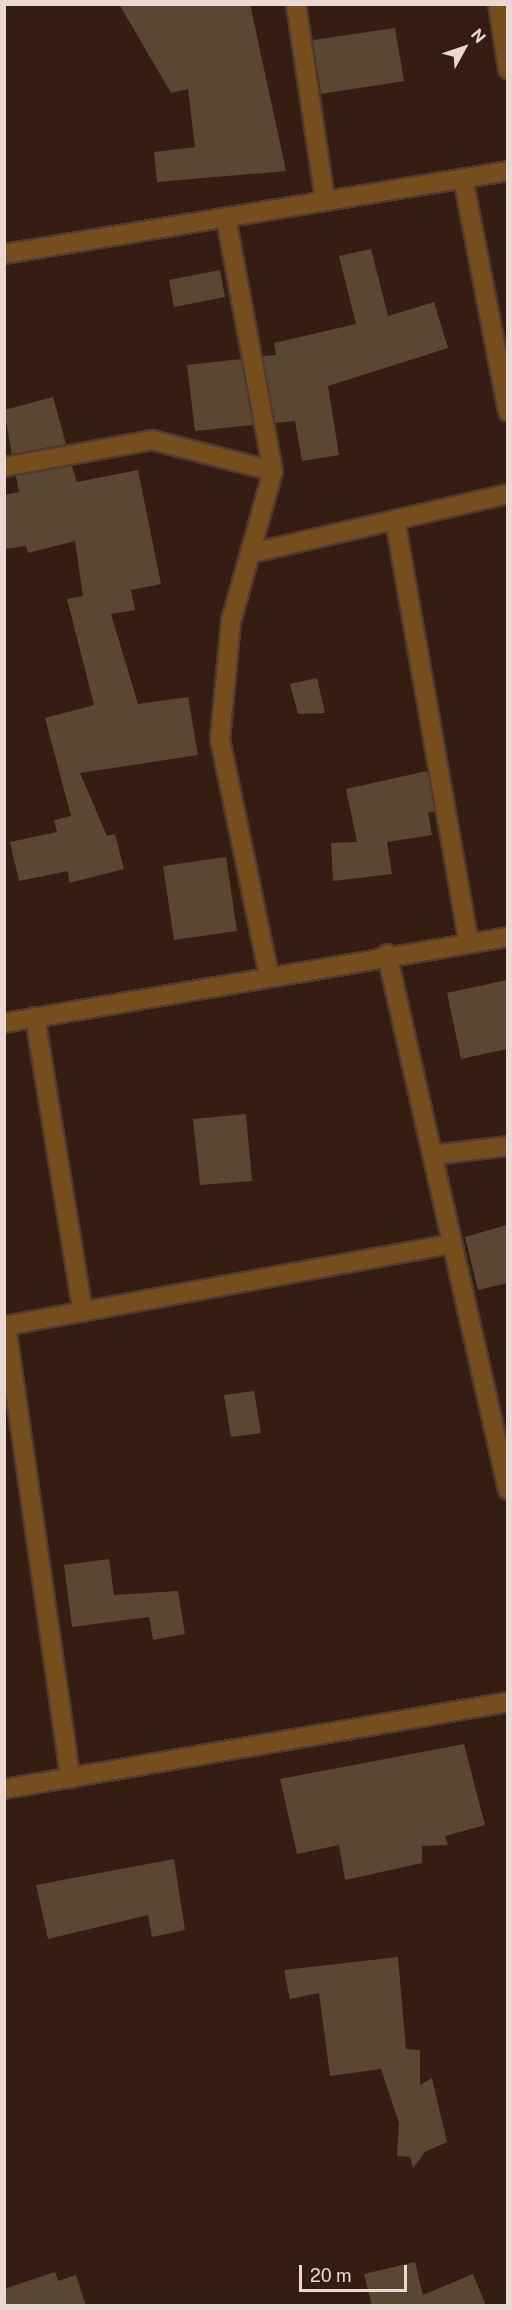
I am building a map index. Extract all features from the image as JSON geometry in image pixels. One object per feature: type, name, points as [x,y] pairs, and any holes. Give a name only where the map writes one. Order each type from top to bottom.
[{"type":"street","points":[[296,4],[325,201]]},
{"type":"street","points":[[498,4],[507,69]]},
{"type":"street","points":[[4,254],[507,171]]},
{"type":"street","points":[[463,178],[507,411]]},
{"type":"street","points":[[226,218],[273,471],[231,621],[220,739],[269,975]]},
{"type":"street","points":[[4,467],[153,440],[273,471]]},
{"type":"street","points":[[252,552],[507,494]]},
{"type":"street","points":[[395,520],[469,943]]},
{"type":"street","points":[[4,1023],[387,954],[507,937]]},
{"type":"street","points":[[387,954],[507,1490]]},
{"type":"street","points":[[35,1017],[82,1312]]},
{"type":"street","points":[[433,1155],[507,1146]]},
{"type":"street","points":[[70,1778],[5,1326],[452,1244]]},
{"type":"street","points":[[4,1789],[507,1702]]},
{"type":"building","points":[[119,4],[250,4],[286,171],[157,182],[154,152],[195,147],[188,89],[171,93]]},
{"type":"building","points":[[395,28],[404,81],[321,94],[313,40]]},
{"type":"building","points":[[371,249],[388,316],[434,302],[448,348],[328,386],[339,455],[302,461],[295,421],[275,423],[263,356],[276,355],[274,343],[356,324],[339,256]]},
{"type":"building","points":[[220,270],[225,297],[174,307],[169,280]]},
{"type":"building","points":[[241,359],[253,425],[195,431],[187,365]]},
{"type":"building","points":[[53,397],[66,444],[12,454],[4,410]]},
{"type":"building","points":[[72,466],[77,482],[138,470],[161,584],[131,590],[135,610],[111,614],[138,704],[188,697],[198,755],[80,773],[107,836],[115,834],[124,869],[69,883],[68,871],[19,881],[10,842],[57,832],[54,820],[71,816],[45,718],[94,705],[67,599],[83,596],[75,541],[28,553],[26,546],[4,549],[4,495],[19,492],[16,476]]},
{"type":"building","points":[[317,678],[325,713],[298,714],[290,684]]},
{"type":"building","points":[[427,771],[435,811],[428,813],[432,835],[387,842],[392,874],[333,881],[331,843],[357,842],[346,789]]},
{"type":"building","points":[[226,857],[237,931],[174,940],[163,866]]},
{"type":"building","points":[[507,980],[507,1049],[461,1059],[447,993]]},
{"type":"building","points":[[246,1114],[252,1181],[200,1185],[193,1119]]},
{"type":"building","points":[[507,1225],[507,1283],[478,1290],[465,1237]]},
{"type":"building","points":[[254,1391],[261,1433],[231,1437],[224,1395]]},
{"type":"building","points":[[109,1559],[114,1595],[178,1591],[185,1634],[153,1640],[149,1617],[72,1627],[64,1565]]},
{"type":"building","points":[[464,1744],[485,1825],[445,1836],[448,1845],[422,1846],[422,1863],[345,1880],[339,1845],[297,1854],[280,1779]]},
{"type":"building","points":[[174,1859],[185,1930],[152,1937],[148,1915],[48,1939],[36,1885]]},
{"type":"building","points":[[398,1957],[406,2049],[420,2050],[420,2085],[432,2078],[447,2142],[425,2152],[413,2168],[410,2157],[397,2156],[399,2123],[381,2069],[330,2076],[319,1993],[290,1999],[284,1970]]},
{"type":"building","points":[[415,2262],[423,2295],[473,2274],[486,2306],[372,2306],[364,2274]]},
{"type":"building","points":[[55,2272],[58,2281],[76,2275],[86,2306],[4,2306],[4,2289]]}]
